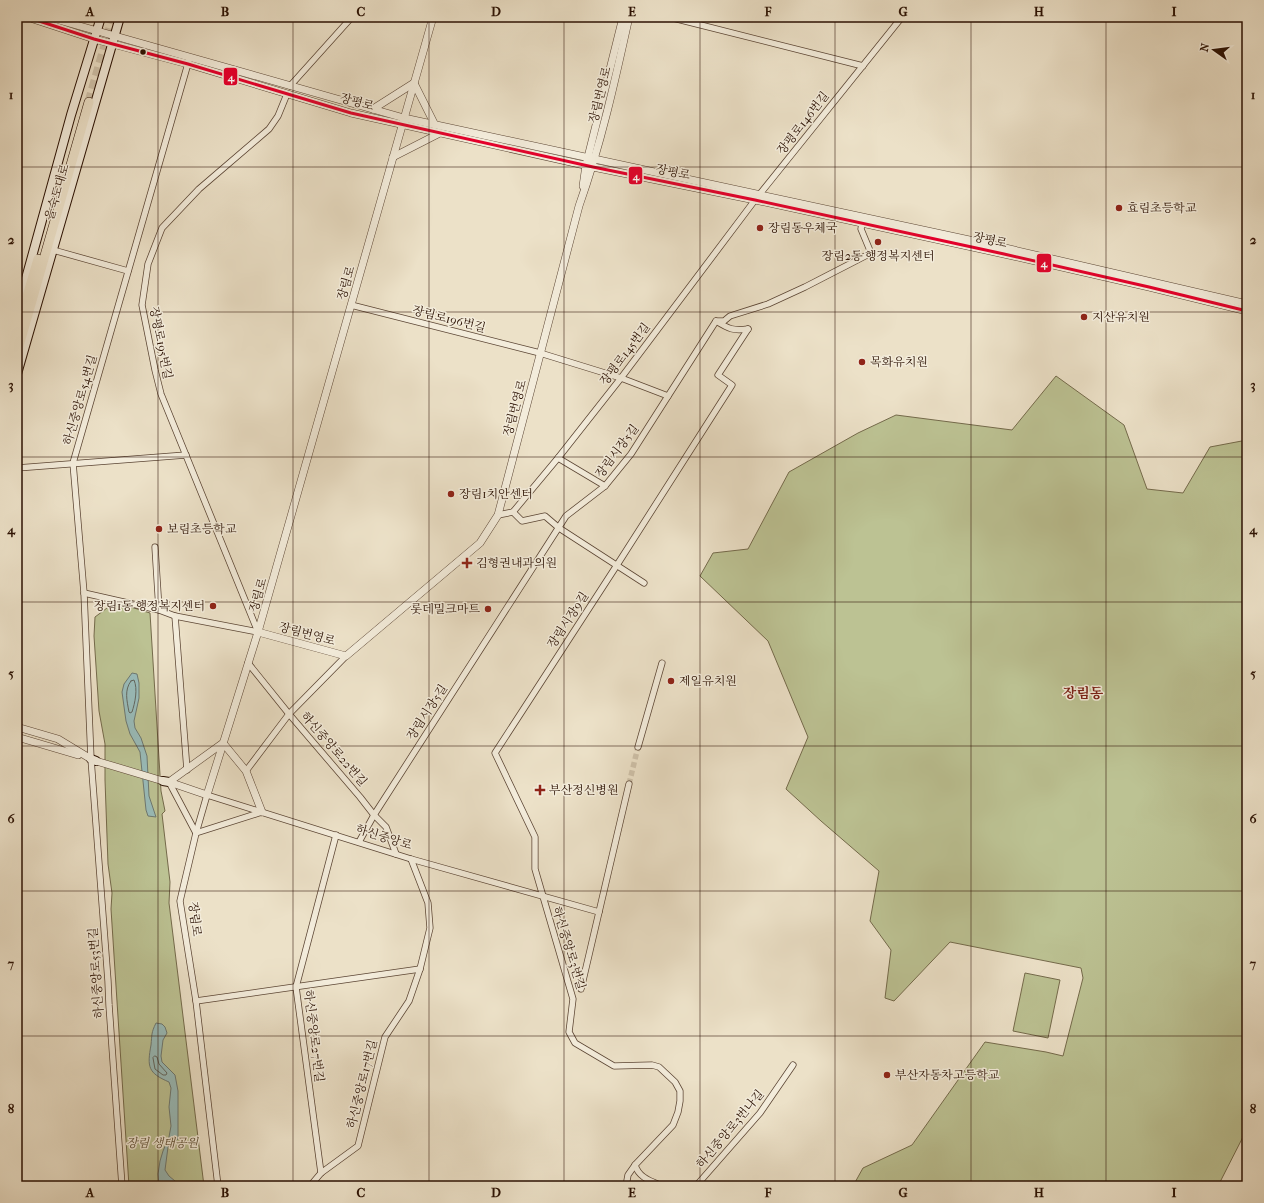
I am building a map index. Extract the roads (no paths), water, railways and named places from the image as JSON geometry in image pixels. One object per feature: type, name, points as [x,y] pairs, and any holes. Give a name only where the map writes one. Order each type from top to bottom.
[{"type":"highway","points":[[17,330],[86,101],[17,354]]},
{"type":"main road","name":"을숙도대로","points":[[17,311],[71,116],[101,17]]},
{"type":"main road","name":"을숙도대로","points":[[17,374],[120,17]]},
{"type":"street","name":"장평로","points":[[31,17],[33,19],[94,39],[114,40],[189,60],[289,90],[351,113],[435,125],[590,163]]},
{"type":"street","name":"장평로","points":[[48,17],[97,31],[114,40]]},
{"type":"street","name":"장평로195번길","points":[[258,632],[161,394],[142,304],[148,264],[162,228],[199,189],[269,129],[278,116],[289,90],[352,17]]},
{"type":"street","name":"장림로","points":[[218,1186],[196,1002],[180,901],[196,833],[258,632],[433,17]]},
{"type":"street","name":"장림번영로","points":[[258,632],[346,656],[480,543],[498,515],[590,163],[623,17]]},
{"type":"street","name":"장림번영로","points":[[590,163],[614,88],[628,17]]},
{"type":"street","points":[[669,17],[863,66]]},
{"type":"street","name":"장평로146번길","points":[[758,198],[902,17]]},
{"type":"street","name":"하신중앙로54번길","points":[[94,760],[84,594],[73,463],[189,60]]},
{"type":"street","points":[[373,109],[414,83],[435,125]]},
{"type":"street","name":"장평로","points":[[289,90],[373,109],[440,133],[821,211],[1099,273],[1247,304]]},
{"type":"street","points":[[393,157],[440,133]]},
{"type":"street","name":"장평로145번길","points":[[513,512],[621,378],[758,198]]},
{"type":"street","points":[[716,321],[724,321],[730,316],[768,304],[871,253],[861,229],[863,220]]},
{"type":"street","points":[[53,250],[128,271]]},
{"type":"street","name":"장평로","points":[[1150,284],[1247,311]]},
{"type":"street","name":"장림로196번길","points":[[351,305],[540,353],[621,378],[668,396]]},
{"type":"street","name":"장림시장9길","points":[[542,896],[535,869],[536,837],[495,753],[732,385],[718,375],[748,329],[738,331],[726,327],[716,321]]},
{"type":"street","name":"장림시장5길","points":[[359,842],[374,815],[566,516],[605,486],[631,454],[716,321]]},
{"type":"street","points":[[17,468],[186,455]]},
{"type":"street","points":[[558,458],[605,486]]},
{"type":"street","points":[[498,515],[513,512],[522,521],[545,516],[559,528],[644,583]]},
{"type":"street","points":[[155,547],[159,610]]},
{"type":"street","points":[[84,594],[159,610],[175,616],[258,632]]},
{"type":"street","points":[[175,616],[187,770]]},
{"type":"street","points":[[246,771],[289,714],[346,656]]},
{"type":"street","name":"하신중앙로22번길","points":[[248,663],[289,714],[360,796],[374,815],[386,827],[396,854]]},
{"type":"street","points":[[638,747],[662,663]]},
{"type":"street","points":[[17,727],[58,739],[94,760]]},
{"type":"street","points":[[17,737],[94,760]]},
{"type":"street","points":[[223,743],[246,771],[262,812],[196,833],[166,781],[187,770],[223,743]]},
{"type":"street","name":"하신중앙로","points":[[94,760],[166,781],[411,859],[599,912]]},
{"type":"street","name":"하신중앙로53번길","points":[[94,760],[122,1186]]},
{"type":"street","points":[[581,989],[629,784]]},
{"type":"street","name":"하신중앙로27번길","points":[[321,1173],[296,987],[336,835]]},
{"type":"street","name":"하신중앙로17번길","points":[[310,1186],[321,1173],[358,1146],[384,1037],[409,1001],[420,970],[430,928],[428,903],[411,859]]},
{"type":"street","name":"하신중앙로3번길","points":[[542,896],[573,999],[569,1032],[575,1043],[614,1066],[652,1065],[659,1067],[675,1082],[680,1090],[678,1112],[673,1125],[635,1165]]},
{"type":"street","points":[[196,1002],[420,970]]},
{"type":"street","name":"하신중앙로3번나길","points":[[696,1186],[760,1113],[793,1065]]},
{"type":"street","points":[[626,1186],[628,1175],[635,1165]]},
{"type":"street","points":[[635,1165],[642,1177],[662,1186]]},
{"type":"water","points":[[132,673],[137,674],[139,683],[139,698],[134,721],[135,728],[141,738],[147,756],[149,796],[156,817],[148,816],[146,810],[140,752],[130,734],[126,721],[122,692],[124,684]]},
{"type":"water","points":[[156,1023],[162,1024],[167,1033],[163,1040],[161,1056],[162,1062],[175,1075],[178,1091],[178,1139],[168,1147],[165,1170],[169,1176],[181,1186],[159,1186],[158,1174],[160,1161],[169,1137],[171,1126],[169,1107],[171,1088],[169,1082],[157,1076],[149,1064],[152,1034]]},
{"type":"tunnel","points":[[89,102],[113,17]]},
{"type":"tunnel","points":[[629,784],[638,747]]},
{"type":"place","name":"효림초등학교","points":[[1119,208]]},
{"type":"place","name":"장림동우체국","points":[[760,228]]},
{"type":"place","name":"장림2동 행정복지센터","points":[[878,242]]},
{"type":"place","name":"지산유치원","points":[[1084,317]]},
{"type":"place","name":"목화유치원","points":[[862,362]]},
{"type":"place","name":"장림1치안센터","points":[[451,494]]},
{"type":"place","name":"보림초등학교","points":[[159,529]]},
{"type":"place","name":"김형권내과의원","points":[[467,563]]},
{"type":"place","name":"장림1동 행정복지센터","points":[[213,606]]},
{"type":"place","name":"롯데밀크마트","points":[[488,609]]},
{"type":"place","name":"제일유치원","points":[[671,681]]},
{"type":"place","name":"부산정신병원","points":[[540,790]]},
{"type":"place","name":"부산자동차고등학교","points":[[887,1075]]},
{"type":"district","name":"장림동","points":[[1083,693]]},
{"type":"park label","name":"장림 생태공원","points":[[162,1143]]}]
